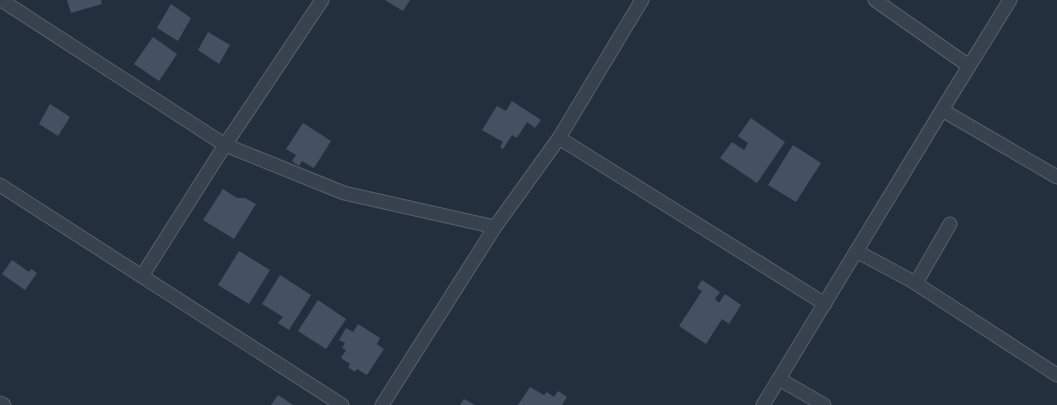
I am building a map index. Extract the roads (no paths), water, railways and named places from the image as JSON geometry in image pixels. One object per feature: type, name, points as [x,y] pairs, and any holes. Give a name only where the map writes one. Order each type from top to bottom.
[{"type":"street","points":[[1,0],[225,145],[344,193],[495,227]]},
{"type":"street","points":[[142,276],[225,145],[322,0]]},
{"type":"street","points":[[382,405],[495,227],[559,138],[642,0]]},
{"type":"street","points":[[874,0],[969,66]]},
{"type":"street","points":[[763,405],[1010,0]]},
{"type":"street","points":[[942,110],[1057,177]]},
{"type":"street","points":[[559,138],[825,304]]},
{"type":"street","points":[[0,185],[342,405]]},
{"type":"street","points":[[916,283],[950,224]]},
{"type":"street","points":[[856,251],[916,283],[1057,375]]},
{"type":"street","points":[[779,379],[824,405]]},
{"type":"street","points":[[0,403],[4,405]]}]
